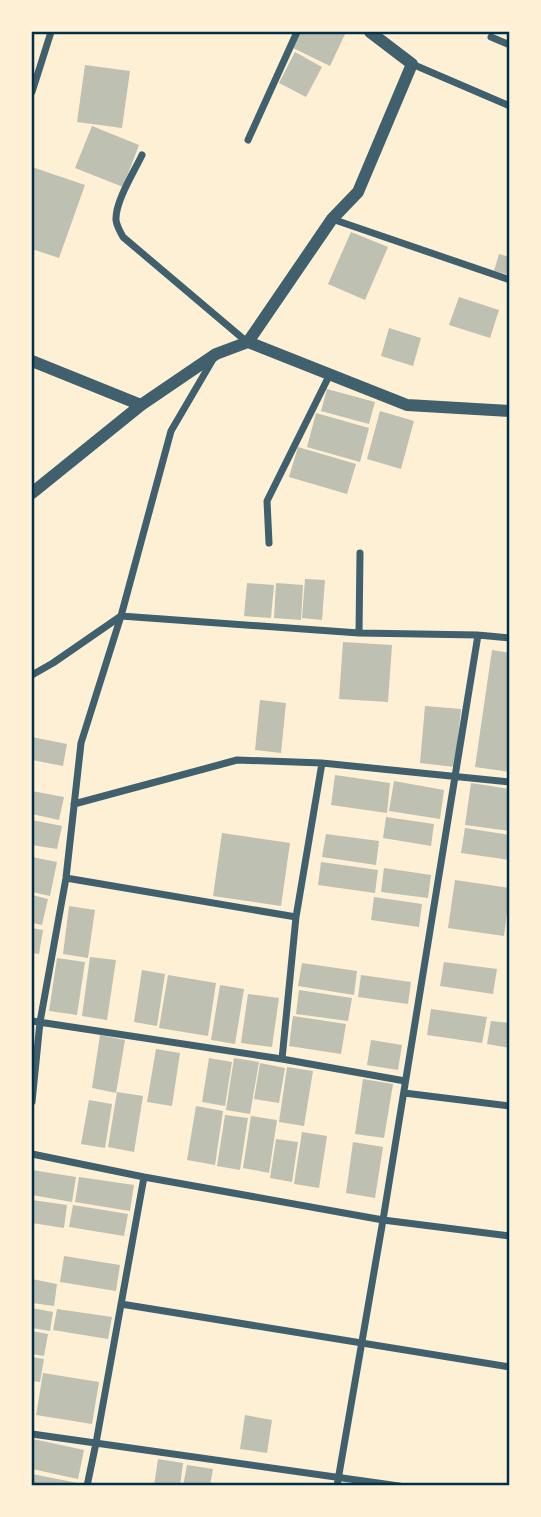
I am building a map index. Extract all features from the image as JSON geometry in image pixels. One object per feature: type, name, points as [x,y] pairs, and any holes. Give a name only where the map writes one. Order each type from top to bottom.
[{"type":"street","points":[[32,92],[51,32]]},
{"type":"street","points":[[248,140],[297,32]]},
{"type":"street","points":[[370,32],[412,64],[509,106]]},
{"type":"street","points":[[491,37],[509,45]]},
{"type":"street","points":[[32,493],[141,405],[216,354],[248,342],[332,219],[358,192],[412,64]]},
{"type":"street","points":[[142,155],[118,206],[116,218],[123,237],[248,342],[407,405],[509,411]]},
{"type":"street","points":[[332,219],[509,280]]},
{"type":"street","points":[[32,1102],[36,1022],[66,878],[81,743],[121,617],[171,431],[216,354]]},
{"type":"street","points":[[32,361],[141,405]]},
{"type":"street","points":[[269,543],[267,501],[330,374]]},
{"type":"street","points":[[359,634],[360,553]]},
{"type":"street","points":[[32,675],[121,617],[359,634],[478,635],[509,638]]},
{"type":"street","points":[[338,1481],[478,635]]},
{"type":"street","points":[[74,804],[237,761],[322,763],[509,782]]},
{"type":"street","points":[[282,1059],[296,917],[322,763]]},
{"type":"street","points":[[66,878],[296,917]]},
{"type":"street","points":[[36,1022],[282,1059],[405,1081]]},
{"type":"street","points":[[404,1093],[509,1106]]},
{"type":"street","points":[[32,1154],[383,1220],[509,1236]]},
{"type":"street","points":[[87,1486],[144,1177]]},
{"type":"street","points":[[121,1304],[509,1367]]},
{"type":"street","points":[[32,1434],[338,1481],[399,1486]]},
{"type":"building","points":[[300,32],[346,32],[330,66],[293,48]]},
{"type":"building","points":[[295,52],[322,67],[306,97],[279,83]]},
{"type":"building","points":[[85,65],[130,71],[122,128],[77,122]]},
{"type":"building","points":[[92,126],[139,145],[123,187],[75,168]]},
{"type":"building","points":[[32,167],[85,185],[59,258],[32,249]]},
{"type":"building","points":[[351,232],[388,247],[365,300],[328,284]]},
{"type":"building","points":[[499,254],[510,257],[510,275],[494,271]]},
{"type":"building","points":[[459,297],[499,310],[490,338],[449,325]]},
{"type":"building","points":[[389,328],[421,338],[413,366],[381,356]]},
{"type":"building","points":[[327,389],[375,402],[369,424],[321,411]]},
{"type":"building","points":[[380,411],[414,421],[401,469],[367,459]]},
{"type":"building","points":[[316,413],[369,428],[360,462],[307,447]]},
{"type":"building","points":[[298,447],[356,464],[347,494],[289,477]]},
{"type":"building","points":[[305,579],[325,580],[322,620],[302,618]]},
{"type":"building","points":[[247,583],[274,585],[271,618],[244,616]]},
{"type":"building","points":[[276,583],[303,585],[301,620],[274,618]]},
{"type":"building","points":[[343,642],[392,645],[388,702],[339,699]]},
{"type":"building","points":[[492,650],[510,653],[510,772],[475,767]]},
{"type":"building","points":[[260,700],[286,703],[281,753],[255,750]]},
{"type":"building","points":[[425,706],[461,709],[455,767],[420,763]]},
{"type":"building","points":[[32,737],[67,744],[63,766],[32,760]]},
{"type":"building","points":[[335,775],[390,783],[387,813],[331,805]]},
{"type":"building","points":[[394,781],[444,790],[440,819],[389,811]]},
{"type":"building","points":[[471,783],[510,789],[510,831],[465,825]]},
{"type":"building","points":[[32,791],[64,797],[59,820],[32,814]]},
{"type":"building","points":[[386,817],[434,824],[431,846],[383,838]]},
{"type":"building","points":[[32,820],[62,826],[57,849],[32,845]]},
{"type":"building","points":[[465,828],[510,835],[510,860],[461,853]]},
{"type":"building","points":[[222,833],[290,843],[281,906],[213,896]]},
{"type":"building","points":[[326,834],[379,841],[376,865],[322,857]]},
{"type":"building","points":[[32,857],[57,862],[50,896],[32,892]]},
{"type":"building","points":[[321,862],[378,870],[375,893],[318,885]]},
{"type":"building","points":[[384,868],[431,875],[428,898],[381,892]]},
{"type":"building","points":[[455,880],[510,888],[504,936],[448,928]]},
{"type":"building","points":[[32,895],[48,899],[42,925],[32,923]]},
{"type":"building","points":[[374,897],[422,904],[419,927],[371,920]]},
{"type":"building","points":[[69,906],[95,910],[88,958],[63,954]]},
{"type":"building","points":[[32,928],[43,930],[39,954],[32,953]]},
{"type":"building","points":[[90,957],[116,960],[107,1020],[82,1016]]},
{"type":"building","points":[[57,958],[85,962],[77,1015],[49,1011]]},
{"type":"building","points":[[444,962],[497,969],[493,994],[440,986]]},
{"type":"building","points":[[302,963],[357,971],[354,995],[298,986]]},
{"type":"building","points":[[142,970],[165,974],[157,1026],[134,1022]]},
{"type":"building","points":[[168,975],[216,983],[208,1036],[159,1028]]},
{"type":"building","points":[[361,975],[411,982],[408,1004],[358,997]]},
{"type":"building","points":[[220,985],[244,989],[235,1044],[211,1040]]},
{"type":"building","points":[[299,990],[352,998],[348,1021],[296,1014]]},
{"type":"building","points":[[248,994],[279,998],[272,1047],[241,1043]]},
{"type":"building","points":[[431,1009],[487,1017],[482,1043],[427,1035]]},
{"type":"building","points":[[293,1016],[346,1024],[341,1054],[289,1046]]},
{"type":"building","points":[[491,1021],[510,1023],[510,1048],[487,1044]]},
{"type":"building","points":[[100,1035],[125,1040],[116,1093],[92,1088]]},
{"type":"building","points":[[371,1040],[402,1045],[398,1070],[367,1065]]},
{"type":"building","points":[[156,1049],[180,1053],[172,1106],[147,1102]]},
{"type":"building","points":[[209,1058],[232,1062],[225,1106],[202,1102]]},
{"type":"building","points":[[234,1058],[259,1062],[250,1114],[226,1110]]},
{"type":"building","points":[[260,1063],[285,1068],[279,1103],[254,1099]]},
{"type":"building","points":[[287,1067],[313,1071],[304,1126],[279,1122]]},
{"type":"building","points":[[363,1079],[393,1084],[384,1138],[355,1134]]},
{"type":"building","points":[[117,1092],[143,1096],[134,1152],[108,1147]]},
{"type":"building","points":[[89,1100],[112,1104],[105,1148],[81,1144]]},
{"type":"building","points":[[196,1106],[223,1111],[215,1165],[187,1160]]},
{"type":"building","points":[[225,1115],[248,1118],[240,1170],[217,1166]]},
{"type":"building","points":[[251,1116],[277,1120],[269,1173],[243,1168]]},
{"type":"building","points":[[302,1132],[327,1136],[319,1188],[294,1184]]},
{"type":"building","points":[[276,1139],[298,1142],[292,1182],[270,1178]]},
{"type":"building","points":[[353,1142],[383,1147],[375,1198],[346,1193]]},
{"type":"building","points":[[32,1170],[76,1177],[72,1202],[32,1195]]},
{"type":"building","points":[[79,1177],[134,1185],[130,1211],[75,1202]]},
{"type":"building","points":[[32,1200],[67,1205],[64,1228],[32,1223]]},
{"type":"building","points":[[73,1205],[128,1214],[124,1236],[69,1227]]},
{"type":"building","points":[[64,1256],[120,1265],[116,1291],[60,1282]]},
{"type":"building","points":[[32,1279],[57,1284],[54,1306],[32,1303]]},
{"type":"building","points":[[32,1308],[53,1312],[50,1331],[32,1328]]},
{"type":"building","points":[[57,1309],[112,1317],[108,1339],[53,1330]]},
{"type":"building","points":[[32,1331],[48,1334],[44,1356],[32,1354]]},
{"type":"building","points":[[32,1357],[44,1359],[40,1382],[32,1381]]},
{"type":"building","points":[[43,1373],[99,1382],[92,1424],[36,1415]]},
{"type":"building","points":[[245,1415],[272,1420],[267,1453],[240,1449]]},
{"type":"building","points":[[33,1439],[84,1450],[78,1479],[32,1469]]},
{"type":"building","points":[[158,1459],[183,1463],[180,1486],[154,1486]]},
{"type":"building","points":[[187,1465],[213,1469],[210,1486],[183,1486]]},
{"type":"building","points":[[32,1474],[83,1484],[83,1486],[32,1486]]}]
